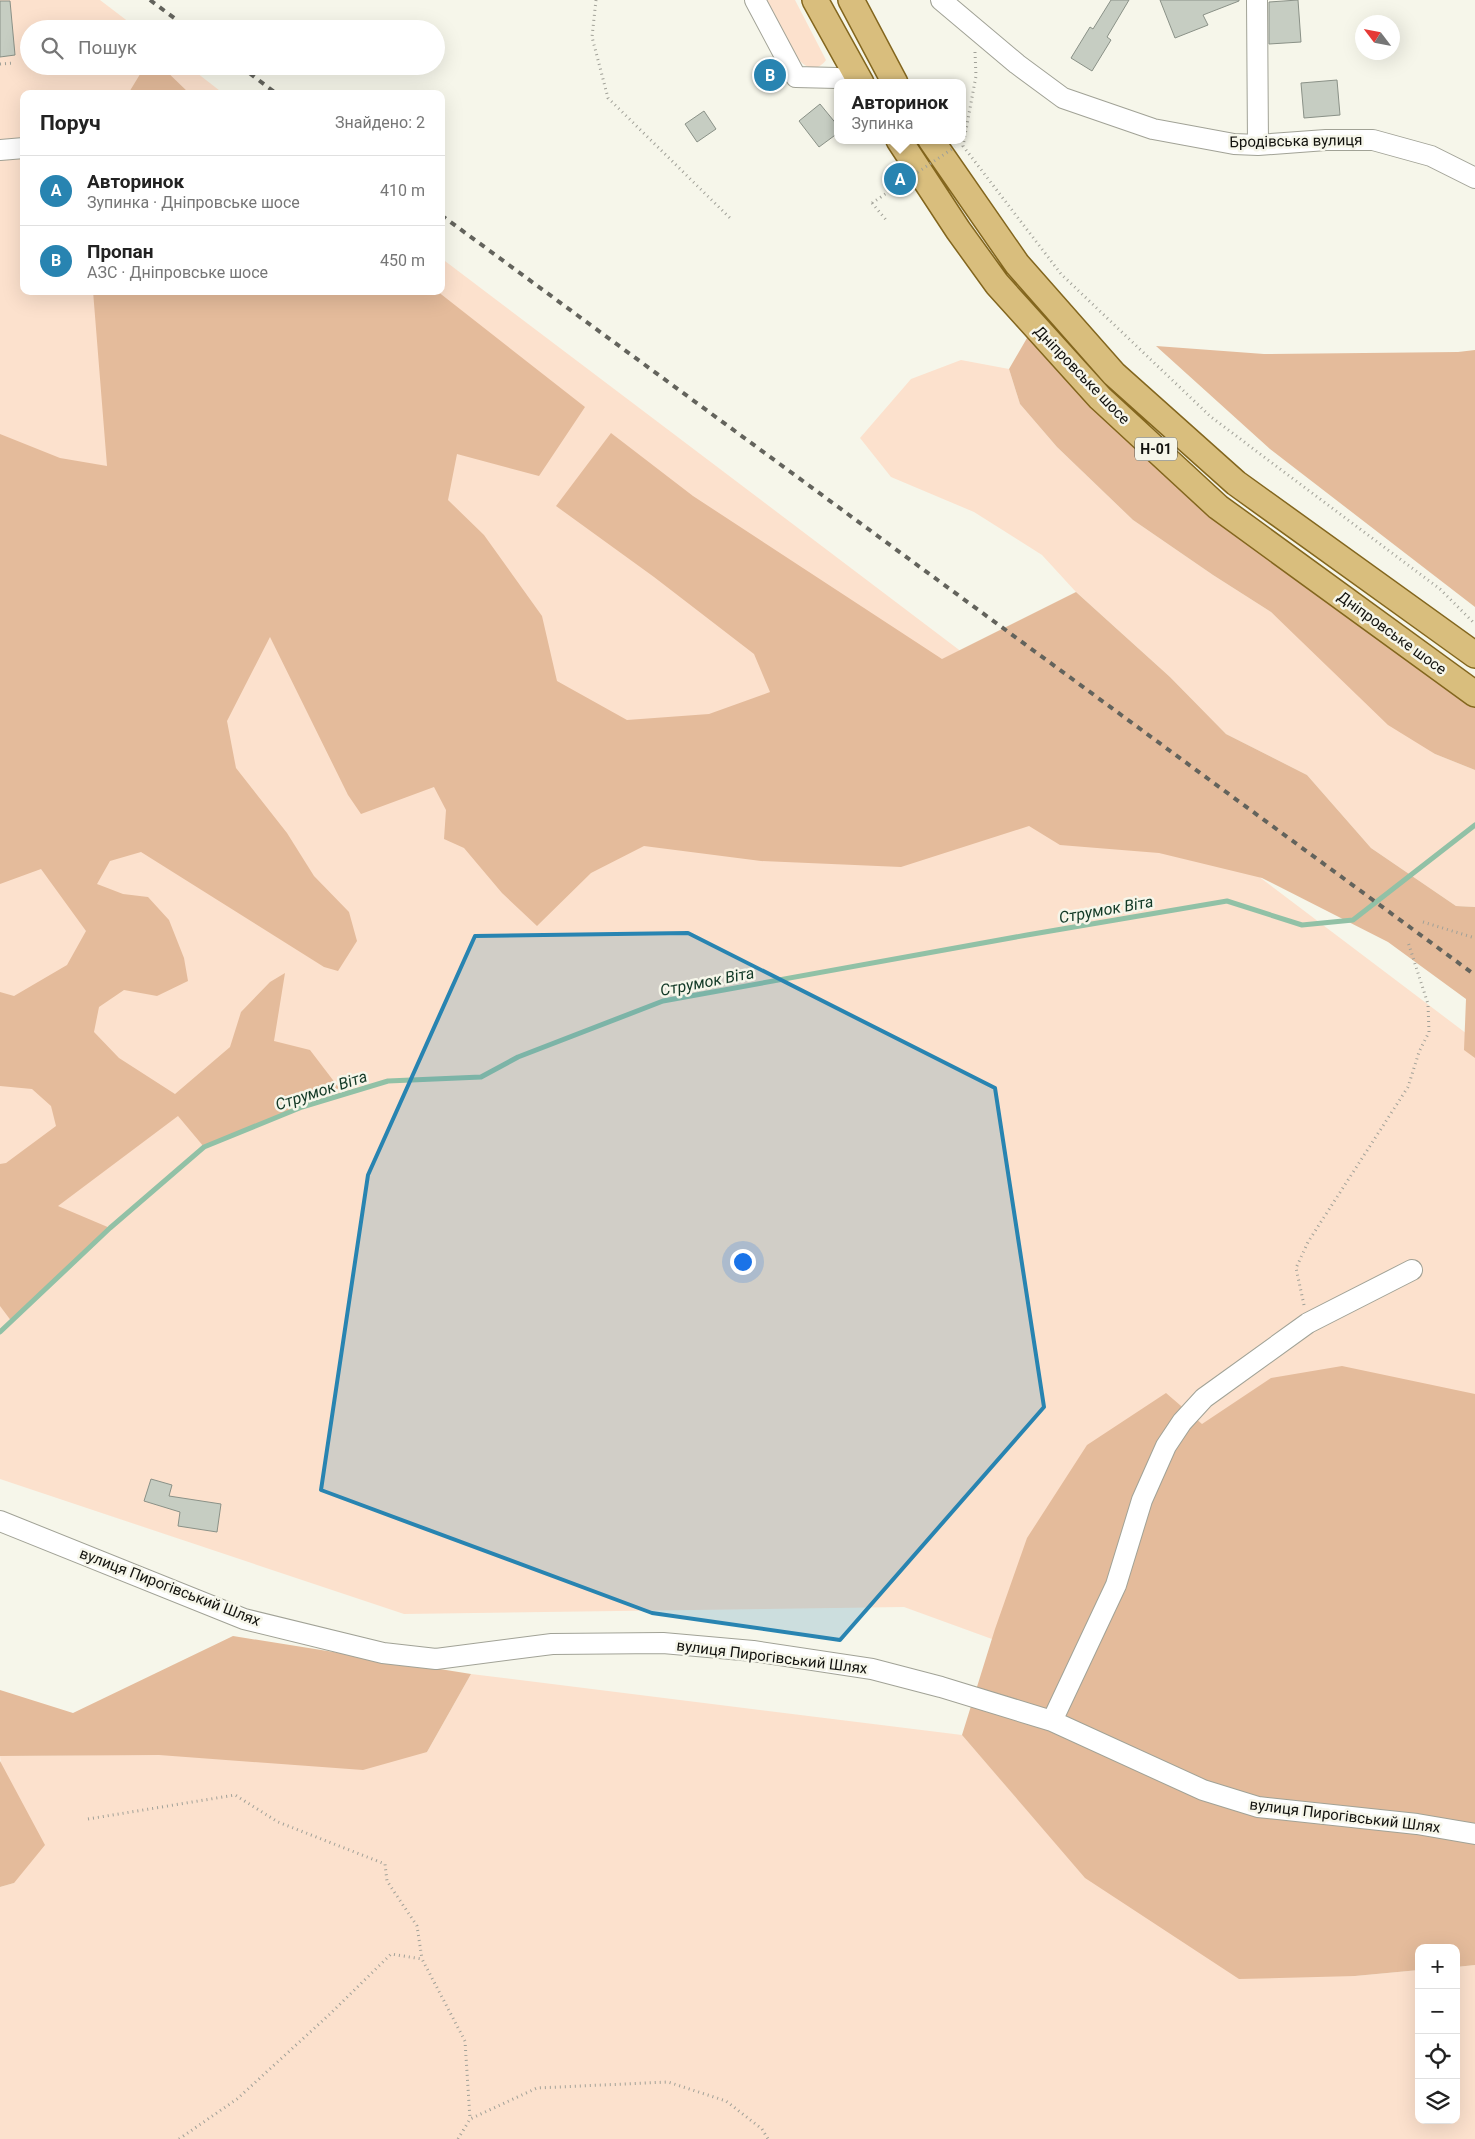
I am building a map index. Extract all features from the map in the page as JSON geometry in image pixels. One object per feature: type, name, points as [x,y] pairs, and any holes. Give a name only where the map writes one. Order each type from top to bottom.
[{"type":"main road","points":[[815,0],[859,79]]},
{"type":"main road","points":[[851,0],[893,79]]},
{"type":"main road","name":"Дніпровське шосе","points":[[902,144],[958,230],[998,284],[1100,398],[1218,506],[1475,694]]},
{"type":"main road","name":"Дніпровське шосе","points":[[934,144],[1017,264],[1114,374],[1236,483],[1475,655]]},
{"type":"street","points":[[756,0],[796,77],[839,79]]},
{"type":"street","name":"Бродівська вулиця","points":[[941,0],[1018,64],[1063,98],[1153,129],[1234,144],[1258,145],[1326,140],[1373,140],[1431,156],[1475,178]]},
{"type":"street","points":[[1257,0],[1258,145]]},
{"type":"street","points":[[0,150],[20,148]]},
{"type":"street","points":[[1052,1721],[1116,1585],[1142,1500],[1166,1446],[1182,1422],[1204,1398],[1308,1323],[1412,1270]]},
{"type":"street","name":"вулиця Пирогівський Шлях","points":[[0,1521],[244,1619],[384,1653],[436,1659],[552,1644],[663,1643],[753,1651],[872,1669],[941,1687],[1052,1721],[1203,1790],[1258,1807],[1417,1824],[1475,1834]]},
{"type":"path","points":[[596,0],[592,37],[608,98],[731,219]]},
{"type":"path","points":[[966,130],[976,76],[975,27]]},
{"type":"path","points":[[0,64],[14,63]]},
{"type":"path","points":[[963,144],[1061,274],[1211,417],[1440,589],[1475,624]]},
{"type":"path","points":[[887,221],[872,203],[955,147]]},
{"type":"path","points":[[1424,922],[1475,938]]},
{"type":"path","points":[[1308,1323],[1296,1268],[1308,1242],[1408,1087],[1419,1052],[1429,1032],[1428,1004],[1408,942]]},
{"type":"path","points":[[88,1820],[235,1795],[278,1822],[385,1864],[387,1881],[417,1926],[422,1959],[465,2042],[470,2118],[458,2139]]},
{"type":"path","points":[[179,2139],[237,2099],[392,1954],[422,1959]]},
{"type":"path","points":[[470,2118],[536,2088],[668,2082],[726,2102],[762,2128],[768,2139]]},
{"type":"highlighted area","points":[[688,933],[995,1088],[1044,1407],[840,1640],[652,1613],[321,1490],[368,1175],[475,936]]},
{"type":"shaded area","points":[[0,0],[100,0],[126,20],[20,20],[20,75],[200,75],[219,90],[20,90],[20,295],[445,295],[445,261],[1475,1040],[1475,1793],[1291,1748],[904,1607],[404,1614],[0,1479]]},
{"type":"shaded area","points":[[766,0],[795,0],[826,60],[817,67],[808,66],[799,59],[782,34]]},
{"type":"shaded area","points":[[140,75],[170,75],[186,90],[130,90]]},
{"type":"shaded area","points":[[93,295],[442,295],[585,407],[539,476],[457,454],[448,500],[484,535],[542,616],[557,681],[627,720],[709,714],[770,692],[754,654],[654,577],[556,506],[611,433],[693,496],[942,659],[1076,592],[1170,677],[1226,734],[1307,775],[1371,848],[1456,906],[1475,907],[1475,1058],[1464,1050],[1466,999],[1388,942],[1262,878],[1159,853],[1060,845],[1029,826],[901,867],[761,861],[644,846],[591,873],[537,926],[502,893],[464,848],[444,839],[446,810],[434,787],[361,814],[348,795],[270,637],[227,721],[236,768],[287,833],[314,876],[349,912],[357,941],[338,971],[324,967],[141,852],[110,861],[97,884],[123,894],[148,897],[169,920],[184,958],[188,981],[157,996],[124,990],[99,1007],[94,1032],[119,1058],[175,1094],[230,1047],[241,1012],[270,982],[285,973],[274,1041],[310,1050],[339,1088],[302,1107],[204,1147],[178,1116],[58,1206],[110,1228],[12,1322],[0,1306],[0,1164],[6,1163],[56,1126],[51,1106],[32,1089],[0,1086],[0,992],[14,996],[67,965],[86,931],[41,869],[0,884],[0,434],[60,458],[107,466]]},
{"type":"shaded area","points":[[1034,326],[1100,398],[1475,694],[1475,770],[1435,754],[1388,725],[1271,612],[1133,520],[1057,447],[1020,404],[1009,369]]},
{"type":"shaded area","points":[[1156,346],[1264,354],[1458,352],[1475,350],[1475,607],[1270,449]]},
{"type":"shaded area","points":[[961,360],[1009,369],[1020,404],[1057,447],[1133,520],[1271,612],[1325,662],[1435,754],[1475,770],[1475,907],[1456,906],[1371,848],[1307,775],[1226,734],[1170,677],[1076,592],[1042,555],[974,512],[891,477],[860,438],[911,379]]},
{"type":"shaded area","points":[[1342,1366],[1475,1394],[1475,1965],[1460,1967],[1460,1944],[1415,1944],[1415,1970],[1355,1976],[1239,1979],[1085,1878],[962,1735],[995,1629],[1027,1538],[1087,1445],[1166,1393],[1202,1424],[1271,1378]]},
{"type":"shaded area","points":[[233,1636],[471,1674],[427,1752],[363,1770],[159,1755],[0,1756],[0,1690],[73,1713]]},
{"type":"shaded area","points":[[471,1674],[962,1735],[1085,1877],[1355,1976],[1415,1970],[1415,2124],[1460,2124],[1460,1967],[1475,1965],[1475,2139],[0,2139],[0,1887],[14,1883],[0,1756],[427,1752]]},
{"type":"shaded area","points":[[0,1761],[45,1845],[14,1883],[0,1887]]},
{"type":"building","points":[[1111,0],[1129,0],[1107,37],[1111,40],[1092,71],[1071,58],[1090,27],[1093,29]]},
{"type":"building","points":[[1160,0],[1239,1],[1203,15],[1208,25],[1175,38]]},
{"type":"building","points":[[1298,0],[1301,42],[1269,44],[1269,2]]},
{"type":"building","points":[[0,1],[10,1],[15,55],[0,57]]},
{"type":"building","points":[[1337,80],[1340,115],[1304,118],[1301,83]]},
{"type":"building","points":[[820,104],[834,121],[834,136],[819,147],[799,121]]},
{"type":"building","points":[[704,111],[716,129],[697,142],[685,124]]},
{"type":"building","points":[[151,1479],[172,1485],[169,1496],[221,1504],[217,1532],[178,1526],[180,1512],[144,1501]]},
{"type":"waterway","name":"Струмок Віта","points":[[0,1332],[110,1228],[204,1147],[302,1107],[388,1081],[481,1077],[518,1057],[663,1001],[1027,935],[1227,901],[1302,925],[1353,920],[1475,825]]},
{"type":"railway","points":[[150,0],[177,20]]},
{"type":"railway","points":[[252,75],[272,90]]},
{"type":"railway","points":[[445,218],[1475,975]]},
{"type":"place","name":"Пропан","points":[[770,75]]},
{"type":"place","name":"Авторинок","points":[[900,179]]}]
